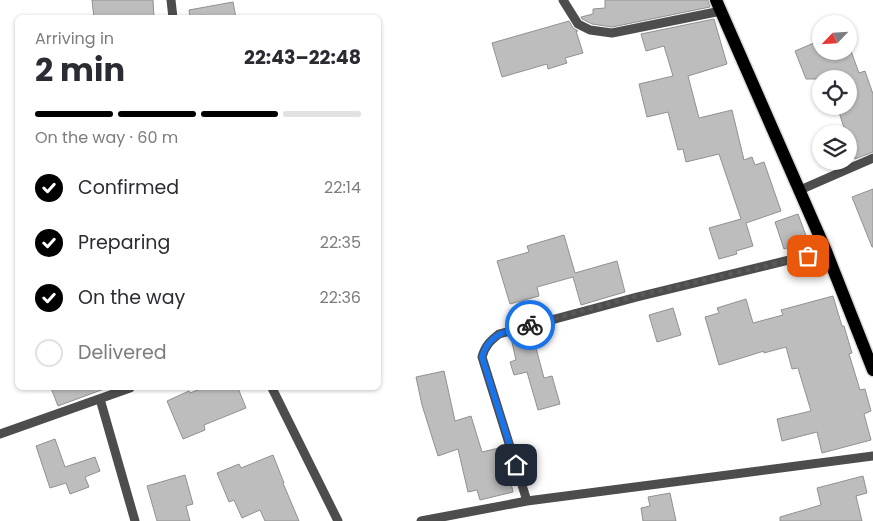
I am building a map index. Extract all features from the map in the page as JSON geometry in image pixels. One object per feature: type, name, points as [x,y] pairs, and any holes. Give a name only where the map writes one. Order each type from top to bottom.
[{"type":"main road","points":[[719,6],[826,251],[873,370]]},
{"type":"street","points":[[171,0],[173,15]]},
{"type":"street","points":[[563,0],[578,24],[590,30],[612,33],[719,6]]},
{"type":"street","points":[[800,190],[873,158]]},
{"type":"street","points":[[527,501],[482,357],[485,347],[490,341],[499,334],[637,296],[826,251]]},
{"type":"street","points":[[0,434],[125,390]]},
{"type":"street","points":[[273,390],[338,521]]},
{"type":"street","points":[[100,399],[134,521]]},
{"type":"street","points":[[421,521],[527,501],[873,456]]},
{"type":"building","points":[[92,0],[153,0],[154,15],[94,15]]},
{"type":"building","points":[[605,0],[708,0],[710,7],[612,27],[592,24],[582,19],[581,17],[593,14],[593,9],[605,8]]},
{"type":"building","points":[[233,2],[235,15],[190,15],[189,10]]},
{"type":"building","points":[[714,19],[727,64],[688,76],[699,118],[732,110],[744,160],[752,157],[755,165],[764,162],[781,211],[746,223],[753,246],[736,251],[737,254],[719,259],[709,228],[741,219],[719,154],[686,162],[683,149],[678,150],[668,112],[647,117],[639,84],[673,76],[664,46],[646,51],[641,34]]},
{"type":"building","points":[[569,21],[573,28],[578,31],[576,31],[583,53],[565,58],[567,63],[548,69],[547,64],[502,77],[492,43]]},
{"type":"building","points":[[812,44],[812,60],[854,60],[859,73],[865,71],[873,94],[873,152],[857,158],[857,125],[843,125],[840,115],[857,115],[857,70],[812,70],[812,79],[806,79],[795,51]]},
{"type":"building","points":[[873,189],[873,247],[872,247],[852,197]]},
{"type":"building","points":[[798,214],[808,241],[784,249],[775,222]]},
{"type":"building","points":[[564,235],[575,273],[617,261],[625,292],[581,305],[573,277],[537,287],[539,296],[510,304],[497,261],[529,252],[527,246]]},
{"type":"building","points":[[833,296],[852,353],[849,354],[860,390],[865,389],[871,411],[864,414],[871,440],[822,453],[817,432],[782,441],[777,419],[811,411],[798,368],[792,369],[786,347],[764,353],[764,351],[719,365],[705,317],[719,313],[717,308],[746,299],[753,323],[783,315],[781,310]]},
{"type":"building","points":[[673,308],[681,335],[657,342],[649,315]]},
{"type":"building","points":[[532,333],[544,378],[552,376],[560,404],[538,410],[527,372],[514,375],[510,362],[516,360],[511,338]]},
{"type":"building","points":[[444,371],[455,421],[471,416],[482,452],[503,447],[513,492],[480,500],[477,490],[468,492],[458,449],[438,456],[422,405],[416,377]]},
{"type":"building","points":[[52,390],[101,390],[58,406]]},
{"type":"building","points":[[198,390],[239,390],[246,408],[204,425],[205,430],[183,439],[167,401],[189,391],[190,393]]},
{"type":"building","points":[[55,439],[65,467],[95,457],[100,471],[85,477],[89,487],[70,494],[66,483],[50,488],[36,446]]},
{"type":"building","points":[[273,455],[299,521],[265,521],[260,510],[242,518],[234,500],[229,502],[217,473],[239,464],[241,468]]},
{"type":"building","points":[[185,475],[193,504],[186,506],[190,521],[157,521],[147,486]]},
{"type":"building","points":[[863,476],[867,493],[856,496],[862,521],[780,521],[780,517],[821,505],[817,488]]},
{"type":"building","points":[[670,493],[676,521],[643,521],[641,508],[650,506],[648,497]]},
{"type":"way so far","points":[[530,325],[637,296],[808,256]]},
{"type":"route","points":[[516,465],[482,357],[485,347],[499,334],[530,325]]}]
